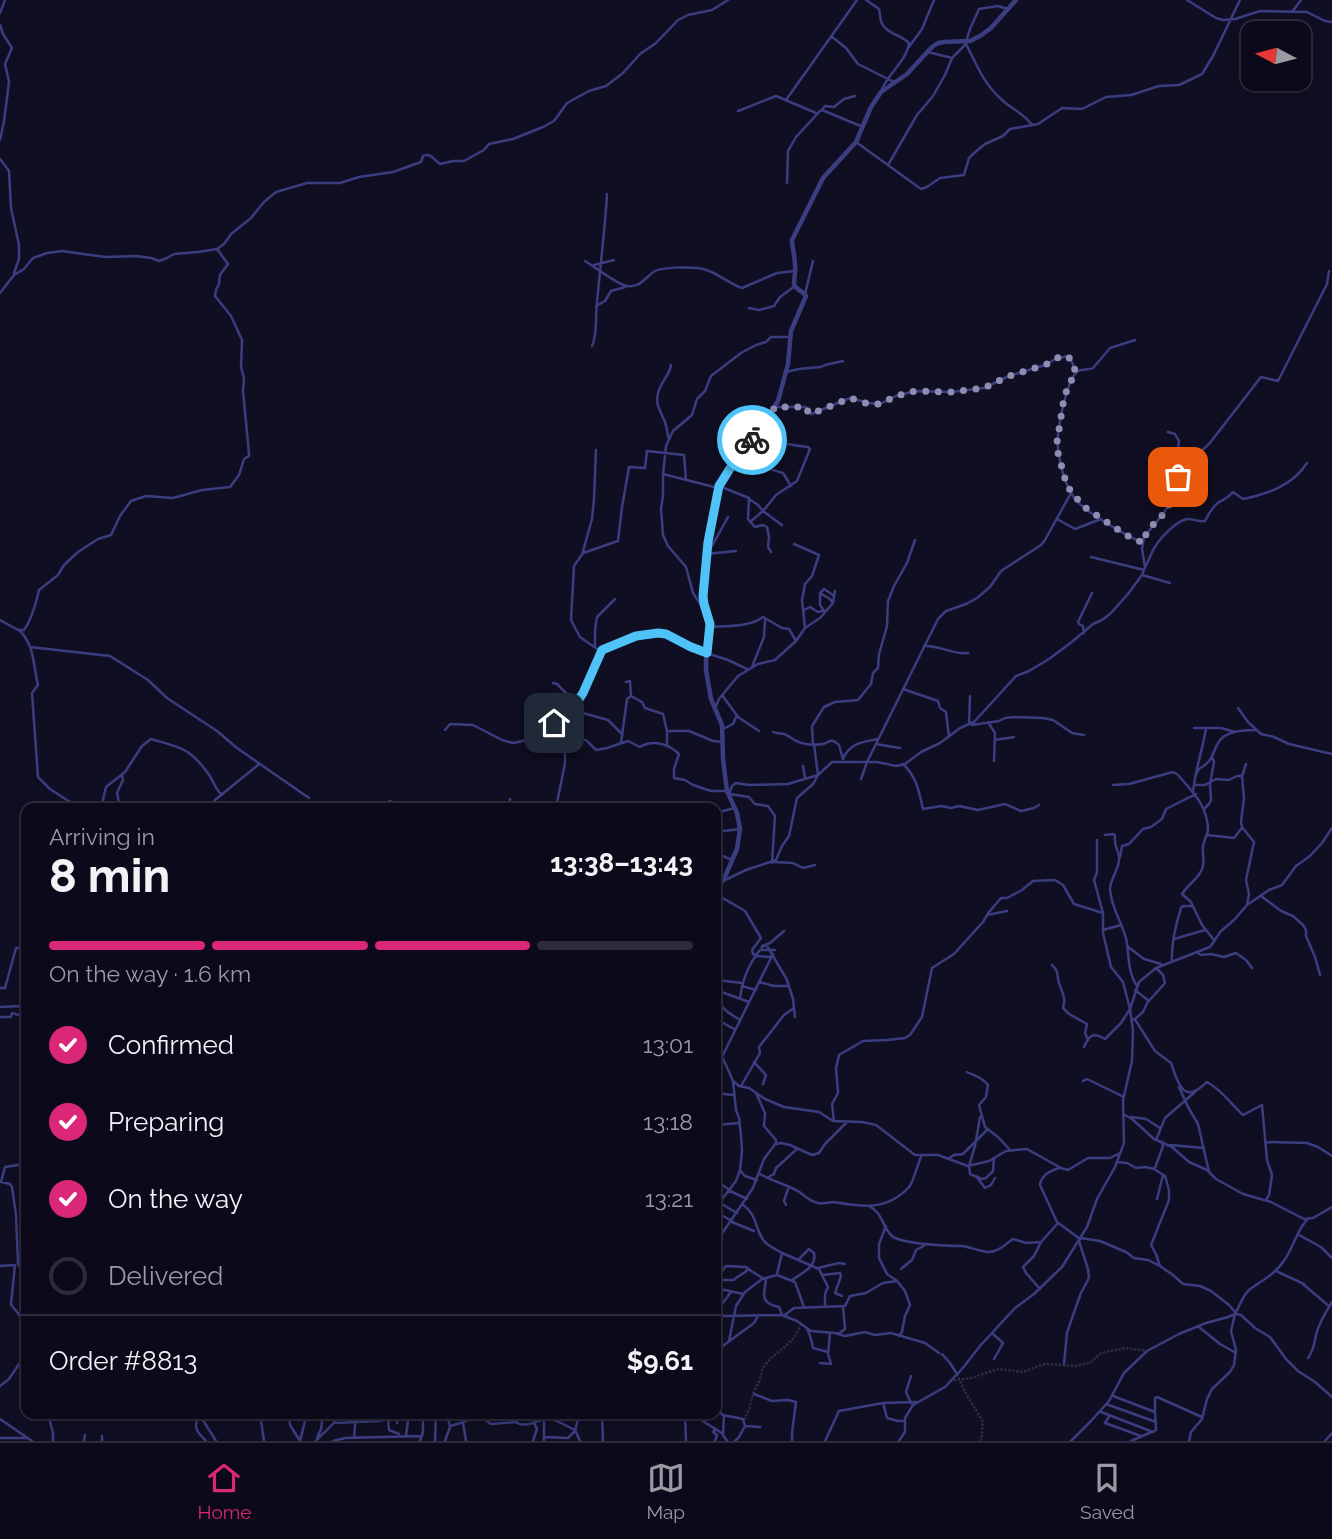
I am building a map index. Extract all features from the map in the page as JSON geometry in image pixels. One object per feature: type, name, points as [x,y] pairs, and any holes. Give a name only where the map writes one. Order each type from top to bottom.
[{"type":"street","points":[[0,13],[5,0]]},
{"type":"street","points":[[14,275],[24,269],[33,258],[59,251],[105,257],[136,256],[160,261],[174,254],[217,248],[251,218],[271,195],[281,190],[307,183],[340,183],[393,172],[421,162],[427,154],[440,164],[464,161],[481,152],[489,144],[536,131],[554,121],[567,103],[586,92],[606,86],[628,69],[640,54],[659,40],[677,20],[712,10],[728,0]]},
{"type":"street","points":[[786,100],[857,0]]},
{"type":"street","points":[[866,0],[879,9],[885,27],[905,39],[909,47]]},
{"type":"street","points":[[805,294],[795,286],[795,254],[792,247],[794,236],[823,178],[856,142],[870,107],[922,29],[934,0]]},
{"type":"street","points":[[881,92],[911,70],[933,46],[942,42],[966,42],[987,32],[1016,0]]},
{"type":"street","points":[[1187,0],[1216,18],[1231,20],[1260,11],[1307,12],[1332,22]]},
{"type":"street","points":[[856,142],[919,188],[924,189],[940,178],[964,175],[973,154],[1010,129],[1032,125],[1062,108],[1082,109],[1106,97],[1131,95],[1159,86],[1179,85],[1198,76],[1210,63],[1240,0]]},
{"type":"street","points":[[1292,12],[1301,0]]},
{"type":"street","points":[[888,165],[917,114],[937,90],[952,58],[966,42],[979,9],[996,6],[1007,9]]},
{"type":"street","points":[[0,25],[12,47],[5,64],[9,82],[0,140]]},
{"type":"street","points":[[831,36],[846,48],[858,64],[894,82]]},
{"type":"street","points":[[966,42],[987,84],[1032,125]]},
{"type":"street","points":[[928,52],[952,58]]},
{"type":"street","points":[[787,183],[787,153],[796,137],[825,106],[836,106],[846,98],[855,96]]},
{"type":"street","points":[[738,111],[775,97],[817,114]]},
{"type":"street","points":[[822,110],[863,127]]},
{"type":"street","points":[[0,159],[9,171],[11,208],[19,245],[19,260],[14,275],[0,293]]},
{"type":"street","points":[[592,346],[607,194]]},
{"type":"street","points":[[22,630],[39,590],[91,542],[111,535],[131,501],[146,496],[173,498],[202,490],[230,487],[239,475],[244,459],[248,456],[244,378],[241,367],[242,340],[231,316],[215,296],[220,275],[228,264],[217,248]]},
{"type":"street","points":[[593,265],[614,260]]},
{"type":"street","points":[[585,261],[628,286]]},
{"type":"street","points":[[721,884],[738,848],[740,829],[728,794],[722,722],[711,699],[706,664],[710,627],[703,596],[707,551],[718,487],[775,407],[786,372],[793,325],[804,300],[813,261]]},
{"type":"street","points":[[596,306],[605,302],[611,291],[640,284],[656,271],[664,269],[701,268],[741,288],[777,273],[795,271]]},
{"type":"street","points":[[1176,479],[1189,469],[1198,454],[1209,444],[1261,377],[1278,381],[1328,284],[1329,271]]},
{"type":"street","points":[[749,308],[759,310],[774,306],[780,297],[795,286]]},
{"type":"street","points":[[706,610],[693,593],[686,567],[664,539],[660,512],[665,453],[669,439],[677,426],[691,416],[696,400],[705,391],[712,375],[756,344],[766,342],[771,337],[791,337]]},
{"type":"street","points":[[1135,340],[1110,348],[1092,369],[1076,373],[1064,398],[1057,442],[1064,478],[1071,493],[1083,506],[1126,535],[1143,543]]},
{"type":"street","points":[[775,407],[806,407],[811,414],[850,398],[869,404],[880,404],[915,391],[952,392],[984,388],[1064,356],[1071,359],[1076,373]]},
{"type":"street","points":[[786,372],[818,368],[843,361]]},
{"type":"street","points":[[669,439],[666,423],[659,413],[656,400],[671,365]]},
{"type":"street","points":[[1144,569],[1145,534],[1170,503],[1176,479],[1179,441],[1175,434],[1168,432]]},
{"type":"street","points":[[750,522],[776,495],[797,480],[810,447],[775,443],[754,437]]},
{"type":"street","points":[[596,450],[594,499],[582,555],[574,566],[571,620],[580,637],[602,650]]},
{"type":"street","points":[[582,555],[618,541],[629,467],[645,468],[647,451],[685,455],[686,480]]},
{"type":"street","points":[[743,452],[761,467],[783,473],[791,486]]},
{"type":"street","points":[[773,862],[789,836],[797,797],[812,785],[830,763],[843,760],[881,762],[896,766],[949,737],[982,714],[1017,676],[1045,662],[1106,617],[1122,601],[1152,556],[1154,547],[1171,528],[1185,519],[1205,521],[1218,503],[1233,492],[1243,499],[1274,490],[1293,479],[1307,463]]},
{"type":"street","points":[[663,474],[747,496],[782,526]]},
{"type":"street","points":[[861,779],[937,621],[944,612],[968,604],[987,590],[1000,572],[1043,542],[1071,493]]},
{"type":"street","points":[[749,499],[747,518],[755,527],[766,526],[771,552]]},
{"type":"street","points":[[707,551],[728,517]]},
{"type":"street","points":[[1057,519],[1074,529],[1102,519]]},
{"type":"street","points":[[818,775],[812,726],[824,708],[837,701],[858,700],[872,684],[886,629],[888,601],[915,540]]},
{"type":"street","points":[[794,544],[819,555],[812,576],[805,584],[802,600],[805,628]]},
{"type":"street","points":[[707,551],[736,551]]},
{"type":"street","points":[[1091,557],[1144,569],[1170,583]]},
{"type":"street","points":[[824,611],[820,603],[820,593],[824,589],[834,596]]},
{"type":"street","points":[[715,708],[735,678],[747,669],[772,661],[796,641],[805,628],[817,621],[833,603],[835,591]]},
{"type":"street","points":[[820,593],[833,603]]},
{"type":"street","points":[[1084,633],[1083,626],[1078,622],[1092,593]]},
{"type":"street","points":[[595,647],[597,617],[615,599]]},
{"type":"street","points":[[804,610],[810,607],[818,612],[824,611]]},
{"type":"street","points":[[710,627],[756,623],[765,618]]},
{"type":"street","points":[[765,618],[789,629],[796,641]]},
{"type":"street","points":[[752,667],[764,637],[765,618]]},
{"type":"street","points":[[0,620],[22,630],[35,659],[38,685],[32,693],[37,774],[44,784],[72,803]]},
{"type":"street","points":[[557,803],[565,754],[561,738],[602,650],[636,636],[666,634],[747,669]]},
{"type":"street","points":[[924,646],[934,646],[954,654],[968,653]]},
{"type":"street","points":[[30,647],[110,656],[148,680],[164,695],[309,797]]},
{"type":"street","points":[[621,743],[627,699],[631,696],[630,681],[626,682]]},
{"type":"street","points":[[553,683],[566,692],[567,722],[595,750],[629,741],[640,747],[646,744],[667,745],[679,754],[674,778],[710,791],[749,797],[755,804],[768,806],[775,816],[773,862]]},
{"type":"street","points":[[904,690],[938,701],[940,708],[947,713],[949,737]]},
{"type":"street","points":[[722,695],[737,715],[759,731]]},
{"type":"street","points":[[631,696],[646,708],[663,714],[667,745]]},
{"type":"street","points":[[969,724],[970,696]]},
{"type":"street","points":[[574,708],[608,720],[623,735]]},
{"type":"street","points":[[1238,708],[1261,734],[1289,744],[1331,752]]},
{"type":"street","points":[[723,729],[733,724],[737,715]]},
{"type":"street","points":[[969,724],[1016,717],[1048,719],[1072,733],[1084,735]]},
{"type":"street","points":[[444,730],[450,724],[473,725],[502,740],[516,743],[537,736],[544,725],[567,722]]},
{"type":"street","points":[[988,722],[994,730],[994,761]]},
{"type":"street","points":[[1194,727],[1235,732]]},
{"type":"street","points":[[1194,793],[1206,728]]},
{"type":"street","points":[[1196,774],[1208,764],[1220,740],[1235,732],[1256,730]]},
{"type":"street","points":[[667,732],[691,732],[723,742]]},
{"type":"street","points":[[773,732],[785,734],[798,742],[823,744],[829,740],[835,741],[843,760]]},
{"type":"street","points":[[995,740],[1014,737]]},
{"type":"street","points":[[102,803],[105,789],[122,775],[142,746],[151,739],[174,744],[186,750],[206,770],[222,795]]},
{"type":"street","points":[[843,760],[847,750],[855,744],[878,739]]},
{"type":"street","points":[[876,744],[900,748]]},
{"type":"street","points":[[1203,809],[1211,800],[1214,764],[1212,757]]},
{"type":"street","points":[[213,803],[259,764]]},
{"type":"street","points":[[903,764],[917,781],[924,809],[960,806],[978,810],[1005,804],[1022,810],[1039,805]]},
{"type":"street","points":[[1246,764],[1241,776],[1244,795],[1241,819],[1242,827],[1254,842],[1246,880],[1249,894],[1247,905]]},
{"type":"street","points":[[803,766],[805,778]]},
{"type":"street","points":[[1112,785],[1129,784],[1173,772],[1194,793],[1203,809],[1208,835],[1203,846],[1201,872],[1182,893],[1214,940]]},
{"type":"street","points":[[119,803],[117,793],[123,780],[122,775]]},
{"type":"street","points":[[728,794],[736,783],[787,784],[818,775]]},
{"type":"street","points":[[1188,786],[1241,776]]},
{"type":"street","points":[[1149,1001],[1136,988],[1129,968],[1127,946],[1110,889],[1122,847],[1129,844],[1143,829],[1162,819],[1166,809],[1194,793]]},
{"type":"street","points":[[510,799],[510,803]]},
{"type":"street","points":[[389,801],[396,803]]},
{"type":"street","points":[[721,812],[734,808]]},
{"type":"street","points":[[1208,835],[1234,838],[1242,827]]},
{"type":"street","points":[[1084,1047],[1088,1040],[1097,1035],[1105,1039],[1119,1025],[1130,1009],[1141,979],[1156,968],[1210,947],[1221,931],[1247,905],[1282,885],[1296,866],[1322,843],[1332,828]]},
{"type":"street","points":[[721,831],[740,829]]},
{"type":"street","points":[[1105,835],[1115,835],[1115,848],[1119,858]]},
{"type":"street","points":[[1097,840],[1097,872],[1094,880],[1103,913],[1102,930],[1111,967],[1123,982],[1133,1018],[1155,1051],[1171,1063],[1185,1101],[1198,1124],[1209,1172]]},
{"type":"street","points":[[721,855],[733,860]]},
{"type":"street","points":[[723,881],[773,862],[793,863],[803,868],[816,865]]},
{"type":"street","points":[[834,1121],[832,1104],[838,1091],[836,1068],[839,1055],[863,1041],[909,1036],[922,1017],[932,968],[953,954],[1001,898],[1007,898],[1035,881],[1055,880],[1068,891],[1074,904],[1103,913]]},
{"type":"street","points":[[721,895],[746,912],[761,938],[752,950],[755,956]]},
{"type":"street","points":[[1261,896],[1303,925],[1320,975]]},
{"type":"street","points":[[1172,961],[1175,930],[1182,906],[1192,906]]},
{"type":"street","points":[[987,915],[1007,911]]},
{"type":"street","points":[[1102,930],[1121,925]]},
{"type":"street","points":[[1174,939],[1206,930]]},
{"type":"street","points":[[762,950],[762,946],[772,942],[784,931]]},
{"type":"street","points":[[766,944],[789,986],[795,1017]]},
{"type":"street","points":[[1127,946],[1144,959],[1163,965]]},
{"type":"street","points":[[0,988],[5,988],[16,948],[21,948]]},
{"type":"street","points":[[740,999],[750,962],[759,951],[770,950]]},
{"type":"street","points":[[1196,952],[1224,957],[1236,953],[1252,968]]},
{"type":"street","points":[[755,956],[773,954]]},
{"type":"street","points":[[722,1056],[773,954]]},
{"type":"street","points":[[1052,965],[1058,971],[1065,1002],[1063,1009],[1087,1024],[1085,1032],[1088,1040]]},
{"type":"street","points":[[1133,1018],[1143,1012],[1165,983],[1163,975],[1156,968]]},
{"type":"street","points":[[721,981],[742,984],[756,990]]},
{"type":"street","points":[[759,982],[789,986]]},
{"type":"street","points":[[721,993],[750,1002]]},
{"type":"street","points":[[721,1005],[740,1020]]},
{"type":"street","points":[[0,1007],[20,1006],[20,1015],[12,1013],[11,1017],[0,1017]]},
{"type":"street","points":[[741,1086],[760,1053],[761,1045],[785,1014],[794,1008]]},
{"type":"street","points":[[825,1441],[839,1411],[883,1403],[913,1403],[941,1389],[1018,1306],[1062,1267],[1080,1239],[1118,1162],[1125,1138],[1124,1097],[1132,1067],[1133,1018]]},
{"type":"street","points":[[721,1023],[736,1029]]},
{"type":"street","points":[[721,1050],[733,1081],[742,1151],[736,1181],[721,1201]]},
{"type":"street","points":[[754,1062],[766,1075],[763,1084]]},
{"type":"street","points":[[967,1072],[988,1084],[986,1097],[979,1105],[984,1126],[1010,1150]]},
{"type":"street","points":[[1176,1077],[1183,1089],[1197,1091]]},
{"type":"street","points":[[1083,1080],[1091,1081],[1124,1097]]},
{"type":"street","points":[[733,1081],[751,1089],[765,1100],[785,1107],[819,1112],[834,1121],[876,1125],[914,1155],[938,1155],[969,1166],[980,1164],[1010,1150],[1031,1150],[1068,1170],[1090,1157],[1110,1158],[1120,1153]]},
{"type":"street","points":[[1156,1139],[1166,1116],[1207,1082],[1218,1089],[1243,1115],[1262,1105],[1267,1160],[1272,1175],[1266,1200]]},
{"type":"street","points":[[756,1093],[765,1114],[764,1126],[776,1142],[812,1155],[818,1154],[848,1121]]},
{"type":"street","points":[[721,1094],[735,1095]]},
{"type":"street","points":[[981,1113],[969,1166],[970,1174],[985,1179],[993,1169],[994,1157]]},
{"type":"street","points":[[1123,1114],[1216,1179],[1243,1194],[1266,1200],[1308,1219]]},
{"type":"street","points":[[1128,1117],[1146,1119],[1160,1128]]},
{"type":"street","points":[[721,1125],[739,1123]]},
{"type":"street","points":[[948,1159],[962,1154],[987,1130]]},
{"type":"street","points":[[721,1236],[747,1199],[763,1162],[776,1142]]},
{"type":"street","points":[[1154,1169],[1162,1142]]},
{"type":"street","points":[[1266,1142],[1307,1143],[1332,1156]]},
{"type":"street","points":[[1169,1145],[1203,1146]]},
{"type":"street","points":[[767,1178],[798,1149]]},
{"type":"street","points":[[760,1174],[818,1203],[869,1206],[892,1200],[909,1187],[921,1156]]},
{"type":"street","points":[[1118,1162],[1136,1168],[1154,1169],[1163,1174],[1169,1190],[1169,1200],[1151,1245],[1160,1266]]},
{"type":"street","points":[[21,1164],[5,1167],[1,1180],[12,1187],[16,1215],[17,1265],[11,1304],[21,1318]]},
{"type":"street","points":[[1061,1168],[1045,1174],[1040,1183],[1058,1223],[1080,1239],[1100,1241],[1134,1258],[1148,1260],[1183,1284],[1200,1286],[1211,1291],[1270,1337],[1298,1371],[1315,1381],[1332,1397]]},
{"type":"street","points":[[740,1170],[745,1176],[757,1180]]},
{"type":"street","points":[[1157,1199],[1163,1174]]},
{"type":"street","points":[[976,1177],[985,1188],[991,1185],[995,1178]]},
{"type":"street","points":[[721,1184],[747,1199]]},
{"type":"street","points":[[786,1205],[784,1201],[789,1188]]},
{"type":"street","points":[[721,1204],[737,1213]]},
{"type":"street","points":[[743,1205],[752,1212],[767,1244],[782,1253],[818,1268],[845,1264]]},
{"type":"street","points":[[869,1206],[877,1212],[895,1238],[989,1252],[1012,1240],[1041,1242]]},
{"type":"street","points":[[1188,1441],[1191,1432],[1203,1418],[1214,1385],[1233,1369],[1236,1353],[1231,1333],[1240,1303],[1250,1289],[1276,1271],[1289,1253],[1303,1224],[1332,1207]]},
{"type":"street","points":[[721,1213],[754,1231]]},
{"type":"street","points":[[1040,1289],[1023,1268],[1058,1223]]},
{"type":"street","points":[[886,1226],[879,1244],[879,1258],[887,1274],[905,1291],[910,1305],[899,1336]]},
{"type":"street","points":[[1298,1235],[1321,1247],[1332,1258]]},
{"type":"street","points":[[1064,1364],[1068,1329],[1089,1278],[1080,1239]]},
{"type":"street","points":[[901,1269],[912,1260],[916,1250],[927,1244]]},
{"type":"street","points":[[790,1281],[812,1266],[815,1261],[814,1252],[810,1249],[799,1259]]},
{"type":"street","points":[[776,1275],[782,1253]]},
{"type":"street","points":[[0,1266],[21,1266]]},
{"type":"street","points":[[721,1271],[726,1266],[746,1267],[765,1278]]},
{"type":"street","points":[[818,1268],[828,1287],[825,1306]]},
{"type":"street","points":[[721,1280],[734,1280],[749,1269]]},
{"type":"street","points":[[1276,1271],[1304,1284],[1331,1304],[1318,1327],[1314,1351],[1308,1358]]},
{"type":"street","points":[[822,1275],[841,1273],[835,1293],[842,1296]]},
{"type":"street","points":[[729,1341],[736,1306],[744,1294],[765,1278],[780,1275],[796,1284],[804,1307]]},
{"type":"street","points":[[765,1278],[766,1301],[770,1306],[779,1307],[783,1315]]},
{"type":"street","points":[[783,1315],[792,1308],[843,1306],[850,1296],[865,1293],[883,1283],[897,1281]]},
{"type":"street","points":[[721,1289],[744,1294]]},
{"type":"street","points":[[721,1306],[731,1291]]},
{"type":"street","points":[[838,1334],[845,1330],[843,1306]]},
{"type":"street","points":[[1072,1441],[1100,1412],[1124,1373],[1147,1351],[1197,1326],[1236,1313]]},
{"type":"street","points":[[721,1315],[783,1315],[816,1332],[848,1336],[865,1332],[874,1335],[891,1333],[925,1343],[941,1354],[957,1374]]},
{"type":"street","points":[[721,1347],[754,1323],[758,1316]]},
{"type":"street","points":[[1197,1326],[1236,1353]]},
{"type":"street","points":[[807,1328],[813,1349],[828,1352]]},
{"type":"street","points":[[820,1363],[831,1364],[828,1352],[830,1333]]},
{"type":"street","points":[[992,1333],[1003,1340],[994,1359]]},
{"type":"street","points":[[0,1386],[9,1379],[21,1362]]},
{"type":"street","points":[[911,1376],[906,1392],[913,1403]]},
{"type":"street","points":[[754,1394],[772,1401],[796,1402],[792,1441]]},
{"type":"street","points":[[1112,1395],[1155,1412]]},
{"type":"street","points":[[1131,1441],[1157,1429],[1157,1397],[1203,1418]]},
{"type":"street","points":[[883,1403],[886,1417],[898,1422],[905,1421]]},
{"type":"street","points":[[899,1441],[906,1432],[905,1421],[913,1403]]},
{"type":"street","points":[[1106,1404],[1156,1422]]},
{"type":"street","points":[[1100,1412],[1153,1432]]},
{"type":"street","points":[[724,1440],[723,1415],[743,1419],[746,1426]]},
{"type":"street","points":[[1110,1415],[1105,1423],[1141,1436]]},
{"type":"street","points":[[0,1419],[32,1441]]},
{"type":"street","points":[[49,1419],[53,1441]]},
{"type":"street","points":[[197,1419],[195,1427],[206,1441]]},
{"type":"street","points":[[202,1419],[216,1441]]},
{"type":"street","points":[[261,1419],[264,1441]]},
{"type":"street","points":[[289,1419],[296,1440],[300,1441],[304,1419]]},
{"type":"street","points":[[316,1441],[322,1419]]},
{"type":"street","points":[[336,1423],[338,1419]]},
{"type":"street","points":[[316,1441],[336,1423],[387,1419],[389,1430],[404,1436]]},
{"type":"street","points":[[397,1423],[398,1419]]},
{"type":"street","points":[[404,1436],[408,1419]]},
{"type":"street","points":[[420,1441],[423,1419]]},
{"type":"street","points":[[435,1441],[436,1419]]},
{"type":"street","points":[[445,1441],[450,1426],[448,1419]]},
{"type":"street","points":[[450,1426],[470,1419]]},
{"type":"street","points":[[483,1419],[493,1424],[517,1422],[521,1425],[541,1419]]},
{"type":"street","points":[[544,1419],[544,1439],[567,1438],[576,1430]]},
{"type":"street","points":[[551,1419],[576,1430]]},
{"type":"street","points":[[578,1419],[576,1430],[580,1441]]},
{"type":"street","points":[[602,1419],[603,1441]]},
{"type":"street","points":[[685,1419],[686,1441]]},
{"type":"street","points":[[699,1419],[723,1434]]},
{"type":"street","points":[[354,1438],[356,1422]]},
{"type":"street","points":[[463,1423],[466,1441]]},
{"type":"street","points":[[533,1441],[537,1429],[534,1423]]},
{"type":"street","points":[[746,1426],[760,1427]]},
{"type":"street","points":[[735,1441],[746,1426]]},
{"type":"street","points":[[715,1441],[717,1436],[713,1432],[716,1429]]},
{"type":"street","points":[[1325,1441],[1332,1433]]},
{"type":"street","points":[[84,1441],[85,1435]]},
{"type":"street","points":[[391,1441],[394,1436]]},
{"type":"street","points":[[333,1441],[341,1438],[422,1436]]},
{"type":"street","points":[[0,1438],[28,1438]]},
{"type":"tunnel","points":[[744,1420],[764,1367],[790,1342],[800,1325]]},
{"type":"tunnel","points":[[950,1381],[971,1378],[998,1369],[1023,1372],[1045,1364],[1076,1366],[1091,1362],[1101,1353],[1126,1348],[1147,1351]]},
{"type":"tunnel","points":[[957,1374],[983,1422],[981,1441]]},
{"type":"way so far","points":[[752,440],[775,407],[807,407],[811,414],[850,398],[869,404],[880,404],[915,391],[947,392],[984,388],[1009,376],[1068,356],[1076,373],[1064,398],[1057,445],[1066,484],[1076,499],[1126,535],[1143,543],[1145,534],[1170,503],[1174,482],[1178,477]]},
{"type":"route","points":[[554,723],[566,724],[602,650],[636,636],[658,633],[707,653],[710,620],[703,596],[715,499],[721,482],[752,440]]}]
